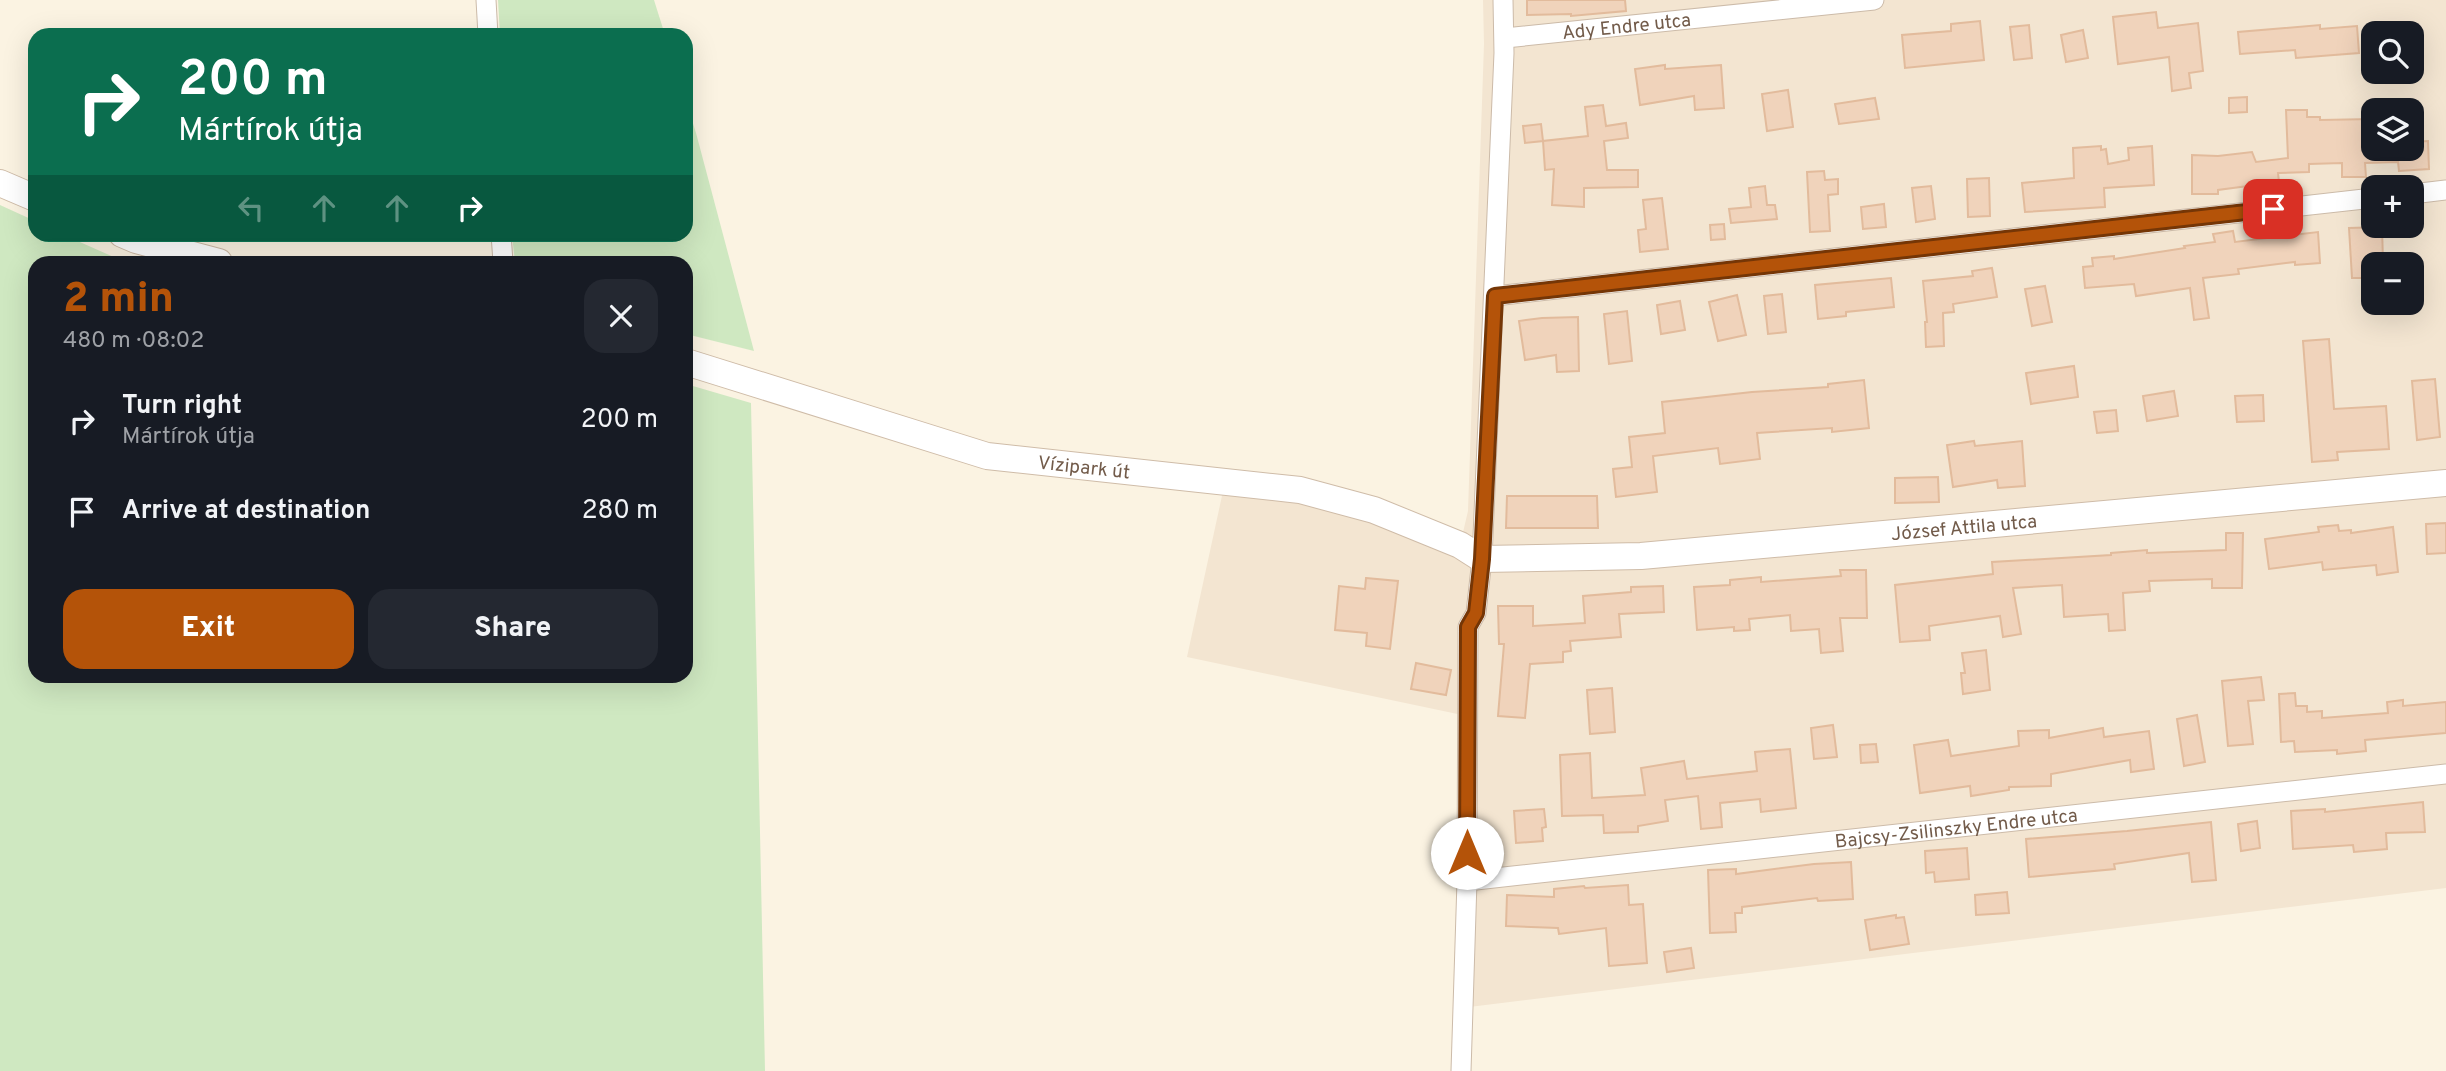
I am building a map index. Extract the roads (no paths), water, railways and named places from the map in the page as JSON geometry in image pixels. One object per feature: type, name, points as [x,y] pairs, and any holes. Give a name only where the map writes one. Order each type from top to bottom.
[{"type":"street","points":[[486,0],[488,28]]},
{"type":"street","points":[[1461,1071],[1467,881],[1468,627],[1476,613],[1482,559],[1505,38],[1503,0]]},
{"type":"street","name":"Ady Endre utca","points":[[1505,38],[1874,0]]},
{"type":"street","points":[[0,183],[28,195]]},
{"type":"street","points":[[2424,193],[2446,190]]},
{"type":"street","points":[[1495,296],[2361,199]]},
{"type":"street","points":[[144,242],[196,256]]},
{"type":"street","name":"Vízipark út","points":[[693,364],[986,456],[1300,490],[1374,510],[1460,545],[1482,559]]},
{"type":"street","name":"József Attila utca","points":[[1482,559],[1641,556],[2446,483]]},
{"type":"street","name":"Bajcsy-Zsilinszky Endre utca","points":[[1467,881],[2446,774]]}]
